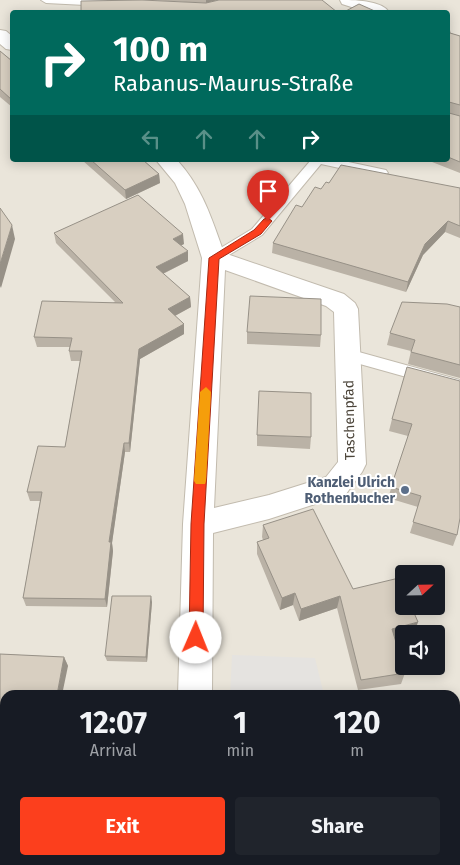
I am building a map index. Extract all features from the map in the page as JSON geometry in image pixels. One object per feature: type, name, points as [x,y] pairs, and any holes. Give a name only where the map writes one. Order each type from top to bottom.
[{"type":"street","points":[[348,0],[376,10]]},
{"type":"street","points":[[168,162],[184,181],[196,204],[214,258],[198,524],[195,690]]},
{"type":"street","name":"Taschenpfad","points":[[198,524],[269,507],[336,486],[352,464],[346,309],[335,300],[214,258]]},
{"type":"lane","points":[[46,0],[118,4]]},
{"type":"lane","points":[[214,258],[257,232],[317,162]]},
{"type":"lane","points":[[328,162],[394,176]]},
{"type":"lane","points":[[348,355],[460,386]]},
{"type":"shaded area","points":[[0,0],[460,0],[460,690],[0,690]]},
{"type":"shaded area","points":[[232,655],[315,658],[323,690],[230,690]]},
{"type":"building","points":[[142,0],[206,3],[219,0],[322,0],[334,10],[81,10],[81,1]]},
{"type":"building","points":[[359,4],[372,10],[348,10]]},
{"type":"building","points":[[450,33],[460,36],[460,105],[450,102]]},
{"type":"building","points":[[0,51],[10,59],[10,98],[0,89]]},
{"type":"building","points":[[450,113],[460,116],[460,162],[450,158]]},
{"type":"building","points":[[93,162],[145,162],[159,174],[125,190]]},
{"type":"building","points":[[341,165],[460,188],[460,226],[448,221],[425,244],[408,282],[273,243],[296,205],[302,207],[315,187],[321,189],[326,182],[329,183]]},
{"type":"building","points":[[138,195],[183,234],[173,239],[188,251],[156,267],[190,297],[168,309],[184,324],[139,349],[129,443],[124,443],[109,542],[111,542],[105,599],[23,598],[42,492],[27,492],[38,446],[65,447],[82,351],[69,351],[72,338],[34,337],[42,301],[123,303],[54,233]]},
{"type":"building","points":[[0,208],[12,225],[0,264]]},
{"type":"building","points":[[250,296],[321,299],[321,335],[247,332]]},
{"type":"building","points":[[402,302],[447,304],[460,307],[460,365],[411,352],[415,340],[390,333]]},
{"type":"building","points":[[407,367],[460,381],[460,518],[457,535],[413,522],[421,496],[391,487],[412,424],[392,419]]},
{"type":"building","points":[[259,391],[311,393],[311,437],[257,435]]},
{"type":"building","points":[[313,509],[353,589],[395,579],[395,615],[415,615],[418,622],[407,625],[395,625],[395,628],[392,629],[395,639],[395,675],[361,680],[340,596],[301,609],[295,593],[282,598],[257,542],[269,538],[263,525]]},
{"type":"building","points":[[112,596],[151,596],[146,657],[105,656]]},
{"type":"building","points":[[0,654],[64,657],[58,690],[0,690]]},
{"type":"slow traffic","points":[[200,481],[206,392]]},
{"type":"place","name":"Kanzlei Ulrich Rothenbucher","points":[[405,490]]},
{"type":"route","points":[[196,638],[198,524],[214,258],[257,232],[268,221]]}]
